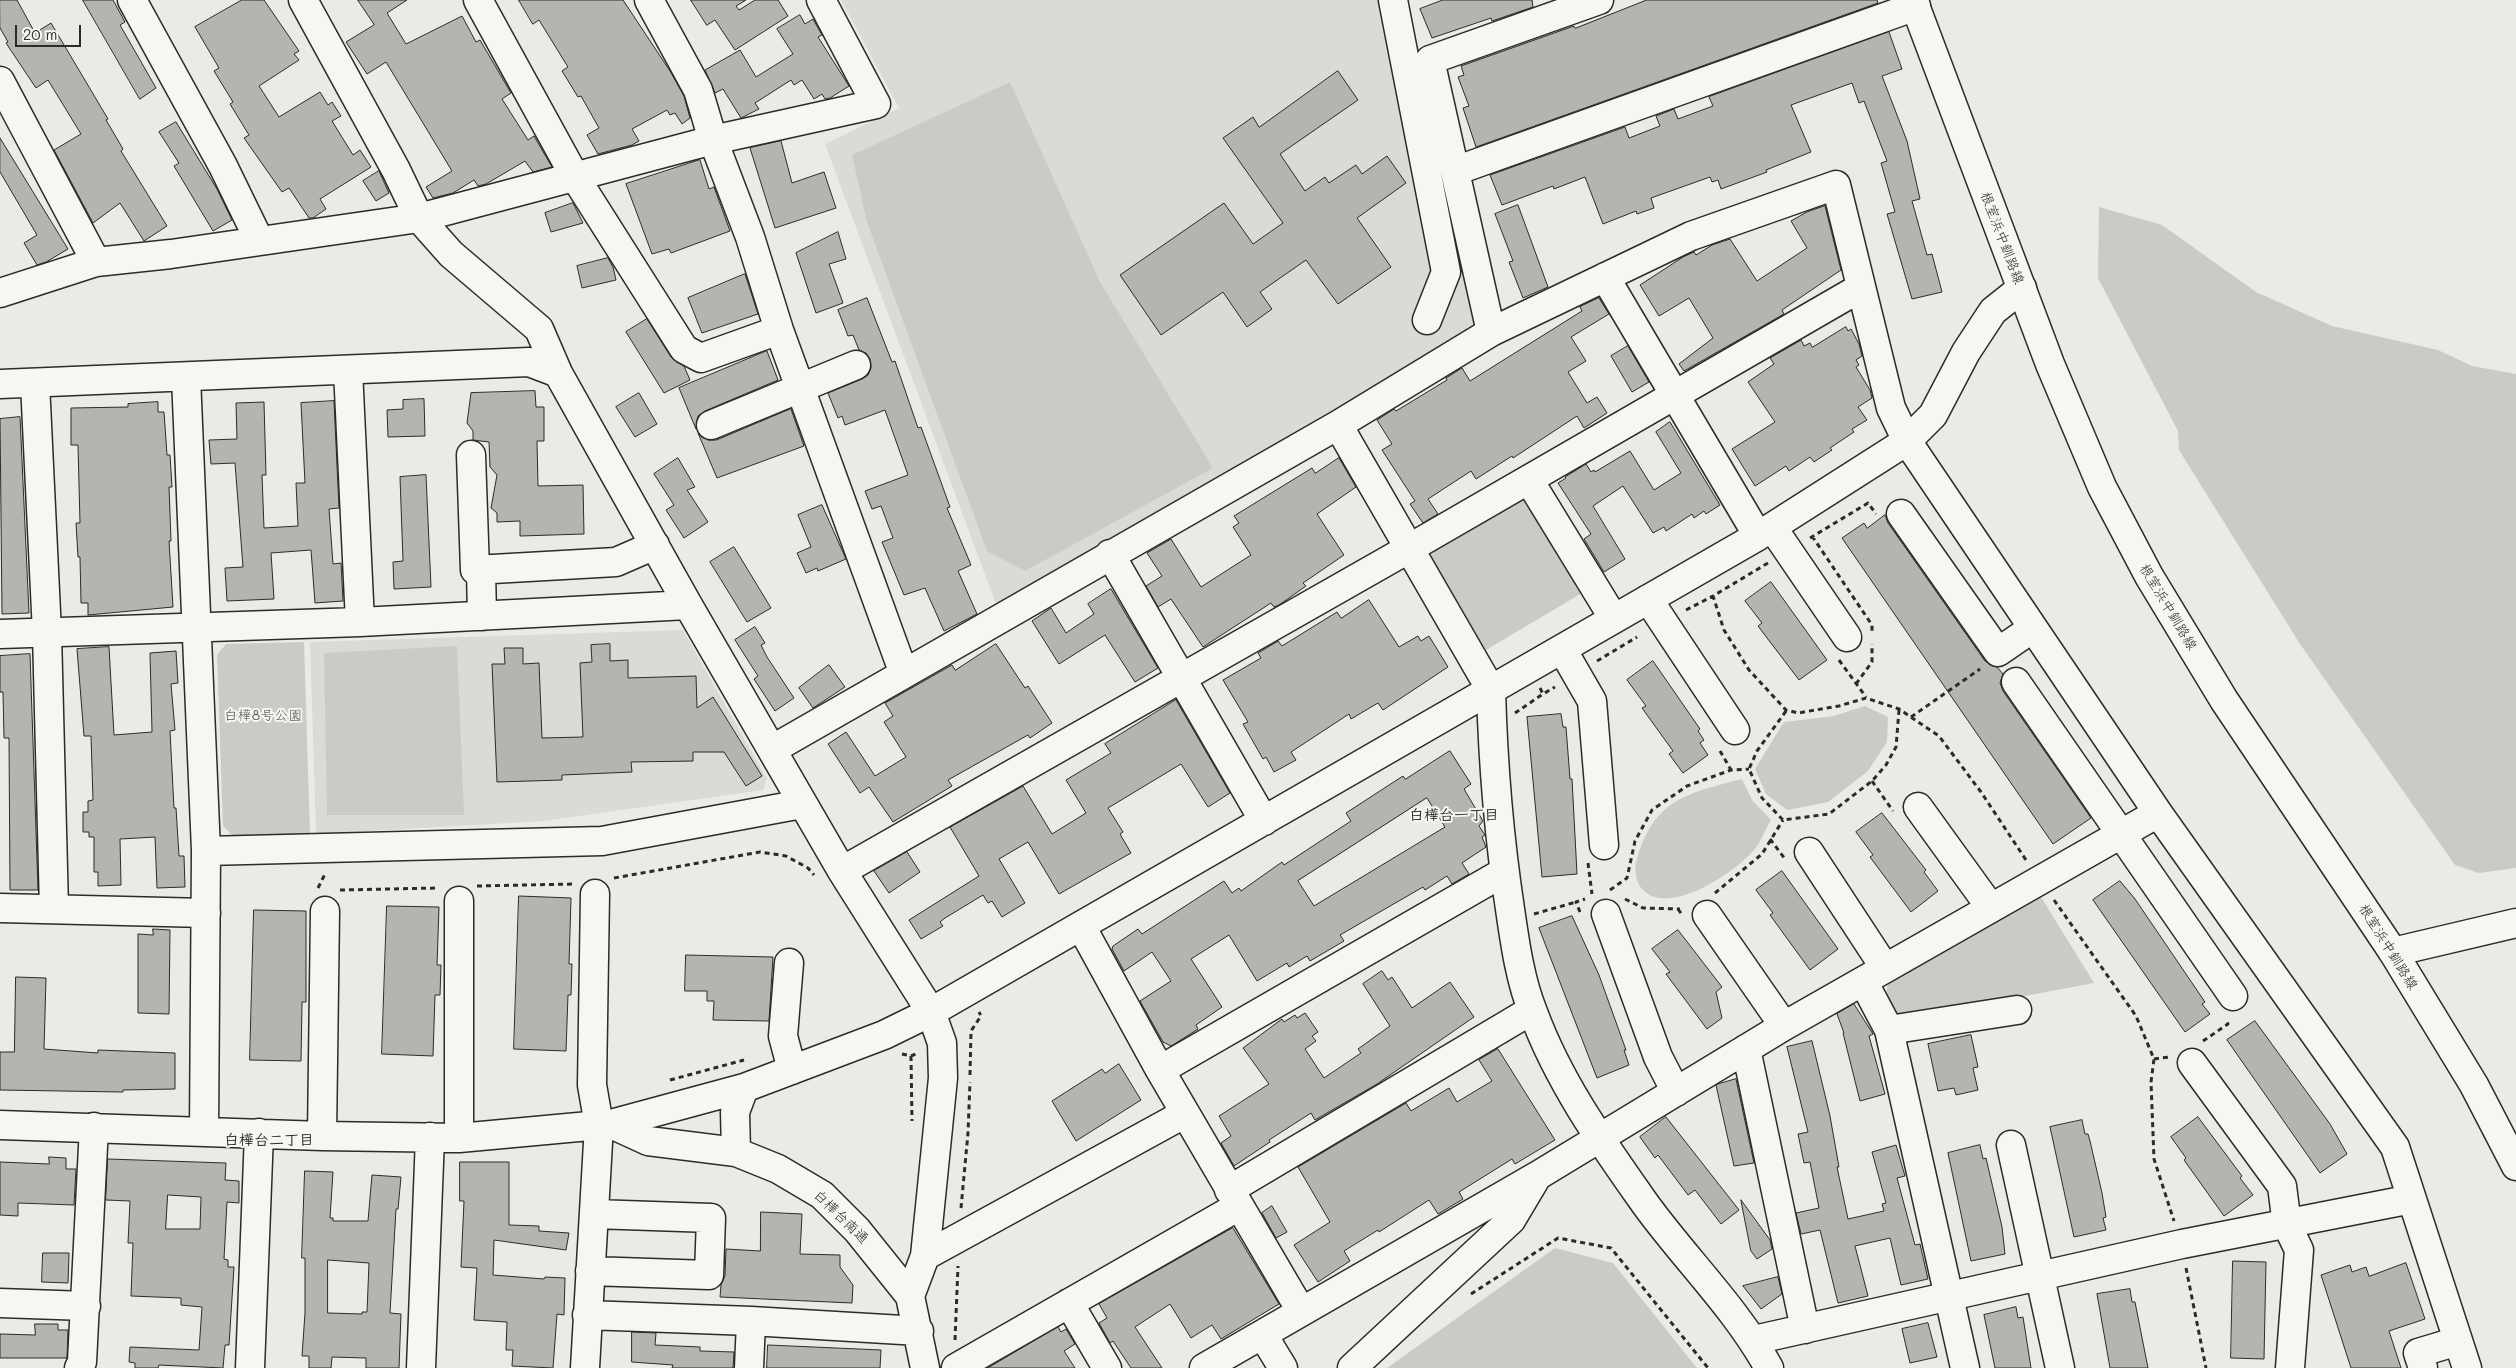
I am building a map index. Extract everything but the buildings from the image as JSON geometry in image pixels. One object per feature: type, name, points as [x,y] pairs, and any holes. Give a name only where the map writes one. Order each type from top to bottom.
[{"type":"street","points":[[132,0],[222,166],[259,240]]},
{"type":"street","points":[[303,0],[396,170],[419,218],[451,254],[540,329],[558,373],[688,605],[773,749],[802,804],[842,872],[931,1012],[942,1043],[944,1078],[926,1256],[910,1296],[925,1368]]},
{"type":"street","points":[[478,0],[574,177],[684,349],[700,358],[779,330]]},
{"type":"street","points":[[649,0],[698,90],[713,140],[750,237],[779,330],[904,674]]},
{"type":"street","points":[[0,293],[96,262],[171,254],[259,240],[312,235],[419,218],[713,140],[876,104],[821,0]]},
{"type":"street","points":[[1392,0],[1446,272],[1427,320]]},
{"type":"street","points":[[1491,332],[1430,60],[1599,0]]},
{"type":"street","points":[[1455,171],[1914,3]]},
{"type":"street","name":"根室浜中釧路線","points":[[1914,3],[2050,364],[2102,487],[2149,576],[2224,700],[2393,952],[2474,1085],[2516,1166]]},
{"type":"street","points":[[0,81],[9,119],[96,262]]},
{"type":"street","points":[[773,749],[1110,554],[1338,425],[1491,332],[1691,236],[1836,185],[1891,408],[1907,442],[2158,813],[2395,1147],[2467,1368]]},
{"type":"street","points":[[1605,277],[1676,395],[1765,532],[1788,550],[1847,637]]},
{"type":"street","points":[[842,872],[1529,480],[1860,288]]},
{"type":"street","points":[[0,1125],[322,1136],[459,1138],[605,1125],[744,1088],[884,1035],[931,1012],[1765,532],[1907,442],[1933,415],[1966,352],[1992,311],[2022,288]]},
{"type":"street","points":[[0,384],[529,362],[558,373]]},
{"type":"street","points":[[711,425],[856,365]]},
{"type":"street","points":[[348,370],[360,622]]},
{"type":"street","points":[[186,377],[206,850],[204,1131]]},
{"type":"street","points":[[35,383],[47,633],[54,910]]},
{"type":"street","points":[[1338,425],[1491,690],[1492,730],[1504,872],[1515,940],[1532,1010],[1546,1047],[1585,1117],[1600,1139],[1647,1206],[1754,1340],[1770,1368]]},
{"type":"street","points":[[471,455],[475,570],[616,562],[655,544]]},
{"type":"street","points":[[1529,480],[1614,619]]},
{"type":"street","points":[[1890,516],[1998,652],[2033,628]]},
{"type":"street","points":[[1110,554],[1180,679],[1264,821]]},
{"type":"street","points":[[481,570],[482,616]]},
{"type":"street","points":[[1648,599],[1726,738]]},
{"type":"street","points":[[0,634],[360,622],[688,605]]},
{"type":"street","points":[[1562,648],[1592,701],[1604,845]]},
{"type":"street","points":[[2016,682],[2121,834],[2228,1006]]},
{"type":"street","points":[[206,850],[602,841],[802,804]]},
{"type":"street","points":[[1918,807],[1991,908]]},
{"type":"street","points":[[1204,1368],[1600,1139],[1784,1026],[2158,813]]},
{"type":"street","points":[[1809,852],[1874,975],[1965,1368]]},
{"type":"street","points":[[1160,1070],[1504,872]]},
{"type":"street","points":[[585,1368],[594,1214],[605,1125],[592,1085],[595,894]]},
{"type":"street","points":[[459,901],[459,1138]]},
{"type":"street","points":[[0,908],[206,913]]},
{"type":"street","points":[[1698,908],[1784,1026]]},
{"type":"street","points":[[1597,909],[1658,1057],[1676,1092]]},
{"type":"street","points":[[322,1136],[325,911]]},
{"type":"street","points":[[2393,952],[2516,923]]},
{"type":"street","points":[[1081,926],[1184,1114],[1301,1311]]},
{"type":"street","points":[[789,963],[783,1036],[792,1070]]},
{"type":"street","points":[[956,1358],[1069,1303],[1532,1010]]},
{"type":"street","points":[[1888,1030],[2017,1010]]},
{"type":"street","points":[[1746,1049],[1805,1329]]},
{"type":"street","points":[[2194,1054],[2282,1186],[2287,1225],[2299,1250],[2290,1368]]},
{"type":"street","points":[[736,1152],[735,1112],[744,1088]]},
{"type":"street","points":[[926,1256],[1184,1114]]},
{"type":"street","name":"白樺台南通","points":[[605,1125],[648,1141],[736,1152],[778,1169],[822,1195],[863,1236],[910,1296]]},
{"type":"street","points":[[79,1368],[82,1362],[86,1306],[94,1127]]},
{"type":"street","points":[[250,1368],[258,1133]]},
{"type":"street","points":[[422,1368],[430,1137]]},
{"type":"street","points":[[2011,1145],[2060,1368]]},
{"type":"street","points":[[1352,1368],[1511,1220],[1537,1176]]},
{"type":"street","points":[[1754,1340],[2182,1244],[2287,1225],[2412,1199]]},
{"type":"street","points":[[590,1271],[709,1275],[711,1218],[594,1214]]},
{"type":"street","points":[[0,1303],[86,1306]]},
{"type":"street","points":[[1069,1303],[1107,1368]]},
{"type":"street","points":[[587,1316],[751,1321],[918,1331]]},
{"type":"street","points":[[749,1368],[751,1321]]},
{"type":"street","points":[[1263,1335],[1283,1368]]},
{"type":"street","points":[[2423,1368],[2418,1353],[2458,1341]]},
{"type":"path","points":[[1890,516],[1868,503],[1713,596],[1724,630],[1748,670],[1786,710],[1798,713],[1839,706],[1866,698],[1900,710],[1939,736],[1981,792],[2040,880],[2136,1016],[2154,1059],[2151,1082],[2154,1159],[2182,1244],[2206,1368]]},
{"type":"path","points":[[1577,674],[1642,634]]},
{"type":"path","points":[[1911,717],[1982,668],[1977,660]]},
{"type":"path","points":[[1509,718],[1543,694]]},
{"type":"path","points":[[1783,820],[1762,798],[1749,769],[1757,751],[1786,710]]},
{"type":"path","points":[[1783,820],[1829,814],[1872,781],[1886,765],[1896,747],[1900,710]]},
{"type":"path","points":[[1726,738],[1731,770]]},
{"type":"path","points":[[1749,769],[1731,770],[1687,786],[1652,810],[1635,841],[1627,878],[1609,891],[1643,908],[1698,908],[1762,854],[1783,820]]},
{"type":"path","points":[[1530,915],[1576,902],[1597,909]]},
{"type":"path","points":[[1576,902],[1597,909]]},
{"type":"path","points":[[1678,909],[1698,908]]},
{"type":"path","points":[[956,1358],[958,1238],[968,1133],[971,1031],[981,1016],[966,992]]},
{"type":"path","points":[[2194,1054],[2228,1024],[2228,1006]]},
{"type":"path","points":[[911,1056],[912,1123]]},
{"type":"path","points":[[1468,1295],[1558,1238],[1611,1248],[1708,1368]]},
{"type":"shaded area","points":[[841,0],[1405,0],[1475,328],[996,604],[825,144],[899,108]]},
{"type":"shaded area","points":[[683,630],[767,779],[763,790],[544,821],[316,834],[310,642]]},
{"type":"green space","points":[[1010,82],[1100,282],[1213,468],[1025,571],[987,551],[867,222],[852,155]]},
{"type":"green space","points":[[2099,207],[2162,225],[2256,292],[2332,326],[2438,350],[2472,366],[2516,374],[2516,868],[2479,873],[2455,865],[2300,644],[2179,450],[2178,431],[2098,278]]},
{"type":"green space","points":[[1524,495],[1582,593],[1486,650],[1429,552]]},
{"type":"green space","name":"白樺8号公園","points":[[304,642],[310,834],[234,837],[223,826],[217,655],[226,644]]},
{"type":"green space","points":[[457,646],[464,815],[327,815],[324,653]]},
{"type":"green space","points":[[1865,706],[1888,717],[1887,742],[1868,771],[1828,802],[1787,810],[1766,794],[1755,769],[1784,722],[1834,716]]},
{"type":"green space","points":[[1742,779],[1752,800],[1771,820],[1754,850],[1733,869],[1718,879],[1686,895],[1670,898],[1656,897],[1644,891],[1636,876],[1637,859],[1644,839],[1653,823],[1663,811],[1690,795]]},
{"type":"green space","points":[[2041,897],[2094,983],[1908,1018],[1896,1016],[1886,997],[1888,982]]},
{"type":"green space","points":[[1555,1248],[1613,1263],[1697,1368],[1387,1368]]},
{"type":"district","name":"白樺台一丁目","points":[[1454,815]]},
{"type":"district","name":"白樺台二丁目","points":[[269,1140]]}]
